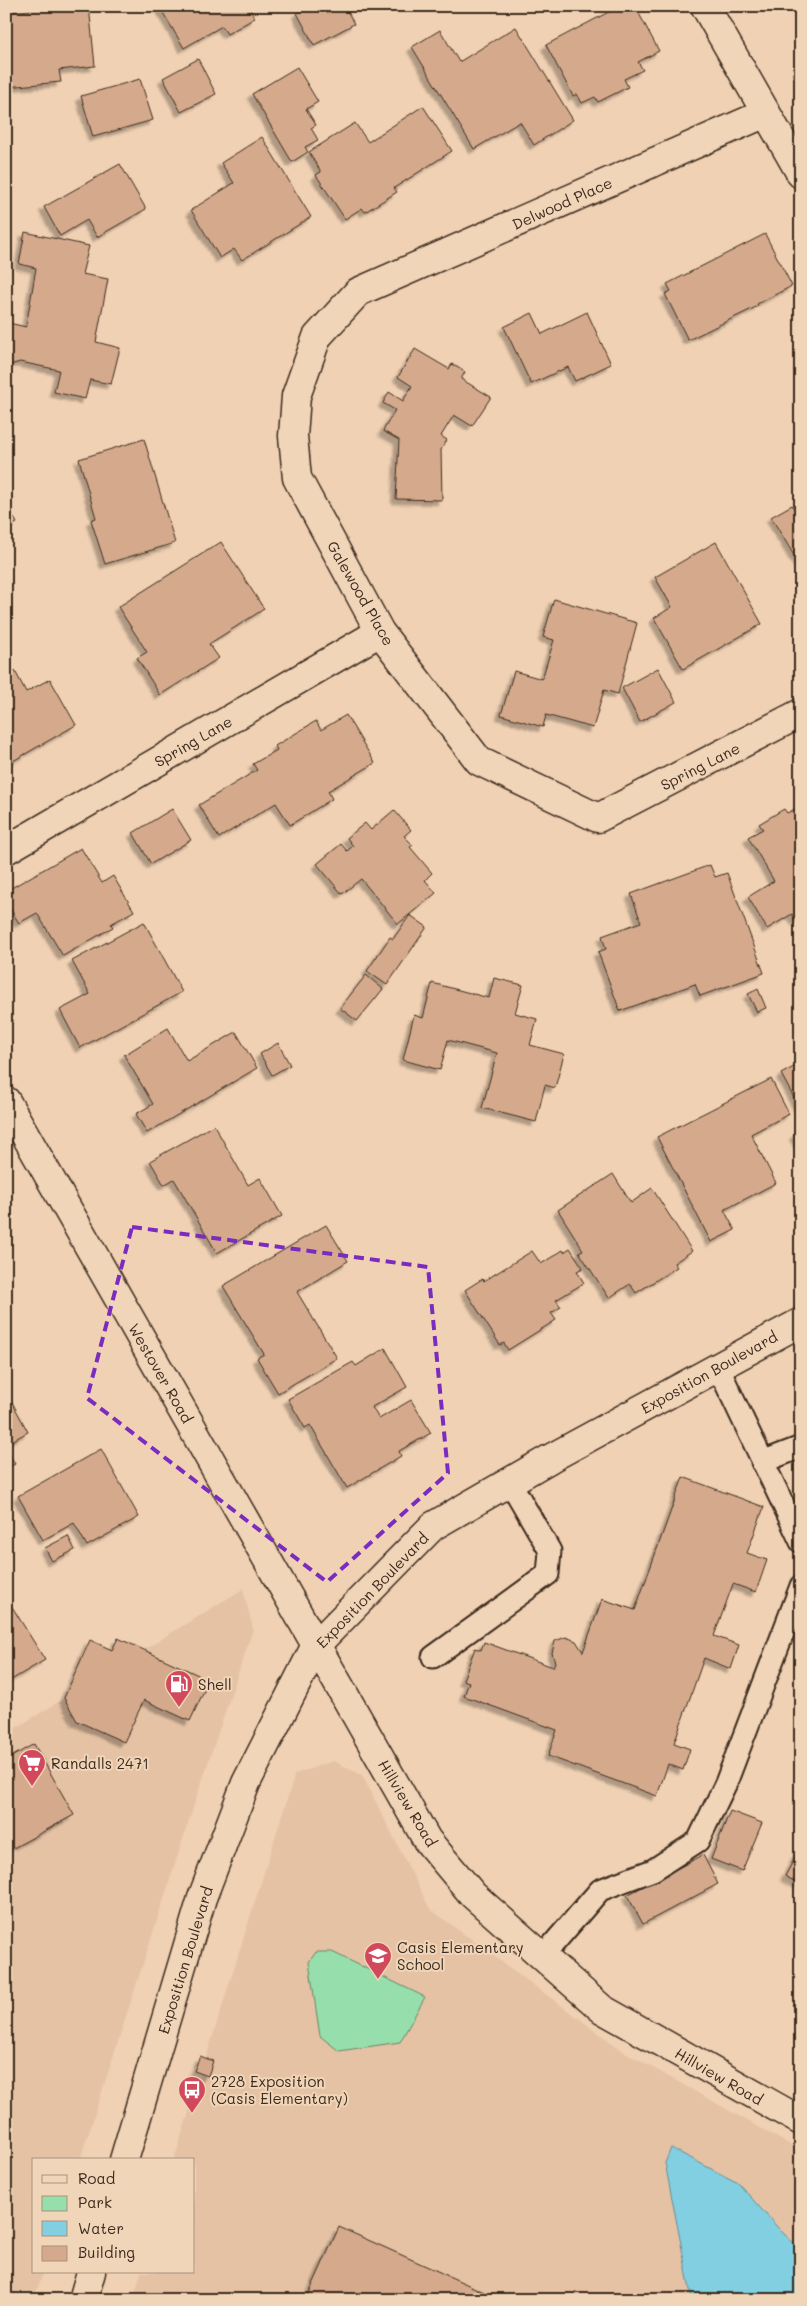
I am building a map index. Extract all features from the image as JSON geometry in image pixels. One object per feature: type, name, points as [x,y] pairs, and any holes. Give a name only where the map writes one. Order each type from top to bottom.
[{"type":"street","points":[[704,6],[801,174]]},
{"type":"street","name":"Delwood Place","points":[[358,292],[766,114]]},
{"type":"street","name":"Galewood Place","points":[[358,292],[316,337],[296,396],[293,436],[297,478],[380,632],[479,761],[598,818]]},
{"type":"street","name":"Spring Lane","points":[[6,850],[380,632]]},
{"type":"street","name":"Spring Lane","points":[[598,818],[801,713]]},
{"type":"street","name":"Westover Road","points":[[6,1101],[316,1644]]},
{"type":"street","name":"Exposition Boulevard","points":[[125,2158],[202,1898],[246,1783],[316,1644],[433,1526],[801,1322]]},
{"type":"street","name":"Hillview Road","points":[[316,1644],[427,1840],[473,1895],[602,2009],[801,2121]]},
{"type":"street","points":[[83,2300],[90,2274]]},
{"type":"lane","points":[[718,1367],[801,1542]]},
{"type":"lane","points":[[762,1462],[801,1447]]},
{"type":"lane","points":[[433,1657],[548,1574],[550,1551],[510,1482]]},
{"type":"lane","points":[[542,1956],[600,1890],[653,1870],[698,1841],[726,1783],[801,1586]]},
{"type":"highlighted area","points":[[132,1227],[428,1267],[448,1473],[327,1582],[87,1398]]},
{"type":"shaded area","points":[[243,1589],[253,1629],[191,1814],[81,2158],[32,2158],[32,2274],[42,2274],[34,2300],[6,2300],[6,1734]]},
{"type":"shaded area","name":"Casis Elementary School","points":[[333,1761],[362,1775],[430,1909],[623,2051],[801,2151],[801,2300],[133,2300],[140,2274],[195,2274],[195,2158],[175,2158],[295,1774]]},
{"type":"green space","points":[[316,1952],[332,1952],[425,1997],[400,2042],[339,2051],[320,2036],[309,1962]]},
{"type":"water","points":[[671,2148],[738,2183],[779,2229],[801,2250],[801,2300],[692,2300],[665,2163]]},
{"type":"building","points":[[30,6],[63,6],[63,8],[89,6],[95,66],[59,70],[61,82],[6,87],[6,12],[30,10]]},
{"type":"building","points":[[159,6],[248,6],[255,18],[227,34],[222,26],[184,48]]},
{"type":"building","points":[[309,6],[345,6],[354,24],[314,45],[297,13]]},
{"type":"building","points":[[620,6],[635,6],[659,51],[638,62],[643,70],[624,79],[628,87],[598,102],[595,97],[582,103],[577,94],[573,96],[546,45]]},
{"type":"building","points":[[516,27],[573,120],[534,145],[520,122],[474,149],[412,47],[440,30],[459,62]]},
{"type":"building","points":[[198,59],[216,94],[181,112],[163,78]]},
{"type":"building","points":[[297,67],[318,102],[306,109],[316,125],[311,128],[318,140],[305,147],[308,152],[292,162],[252,94]]},
{"type":"building","points":[[140,79],[153,120],[93,137],[81,96]]},
{"type":"building","points":[[423,106],[452,151],[394,188],[397,192],[365,212],[362,208],[345,219],[316,175],[321,172],[309,152],[355,123],[368,142]]},
{"type":"building","points":[[262,137],[311,217],[242,260],[234,249],[220,258],[191,210],[234,183],[221,163]]},
{"type":"building","points":[[120,164],[146,209],[97,237],[87,220],[60,236],[44,207]]},
{"type":"building","points":[[25,232],[89,246],[82,274],[108,279],[96,342],[120,348],[111,384],[90,380],[85,399],[54,392],[59,370],[20,362],[6,366],[6,319],[8,319],[9,323],[26,327],[36,268],[19,264]]},
{"type":"building","points":[[765,234],[792,286],[757,304],[758,306],[688,340],[665,294],[671,291],[667,284]]},
{"type":"building","points":[[587,312],[611,364],[575,381],[568,367],[531,384],[504,327],[532,313],[542,334]]},
{"type":"building","points":[[415,349],[449,369],[452,364],[465,372],[461,379],[491,397],[472,426],[454,415],[441,436],[447,440],[441,450],[442,500],[396,499],[399,440],[383,431],[395,410],[383,403],[389,392],[403,401],[412,386],[398,377]]},
{"type":"building","points":[[144,439],[175,543],[105,564],[91,520],[96,518],[79,459]]},
{"type":"building","points":[[792,505],[801,520],[801,567],[771,517]]},
{"type":"building","points":[[10,511],[17,523],[6,529],[6,513]]},
{"type":"building","points":[[221,542],[264,609],[209,644],[219,658],[160,695],[137,658],[147,652],[118,607]]},
{"type":"building","points":[[716,542],[762,624],[683,669],[654,618],[672,607],[655,577]]},
{"type":"building","points":[[554,599],[637,623],[618,694],[604,690],[593,728],[546,715],[543,727],[501,715],[514,671],[542,679],[554,640],[543,637]]},
{"type":"building","points":[[658,668],[676,702],[640,722],[622,688]]},
{"type":"building","points":[[15,671],[26,692],[50,679],[76,725],[6,765],[6,676]]},
{"type":"building","points":[[346,715],[375,763],[328,791],[332,799],[290,825],[276,803],[219,838],[199,805],[257,770],[253,764],[277,750],[275,746],[316,721],[321,730]]},
{"type":"building","points":[[801,806],[801,918],[796,921],[792,914],[767,929],[748,897],[774,881],[748,837],[763,829],[759,824],[784,809],[787,813]]},
{"type":"building","points":[[172,809],[191,840],[151,864],[133,833]]},
{"type":"building","points":[[394,810],[411,830],[404,836],[413,845],[410,847],[432,873],[425,880],[436,893],[398,924],[361,879],[342,894],[317,864],[341,844],[347,851],[353,846],[347,838],[365,823],[371,830]]},
{"type":"building","points":[[81,848],[102,883],[113,876],[134,911],[111,924],[113,927],[63,956],[37,913],[19,923],[6,902],[6,891]]},
{"type":"building","points":[[710,865],[715,877],[727,873],[764,973],[700,996],[695,984],[620,1011],[598,952],[606,949],[602,936],[641,922],[631,894]]},
{"type":"building","points":[[410,915],[427,927],[387,985],[367,971],[390,937],[393,939]]},
{"type":"building","points":[[144,922],[182,992],[80,1048],[60,1010],[90,994],[72,961]]},
{"type":"building","points":[[366,975],[383,989],[357,1021],[340,1008]]},
{"type":"building","points":[[494,978],[523,985],[515,1013],[537,1019],[530,1045],[564,1054],[555,1088],[545,1085],[536,1122],[482,1108],[497,1053],[448,1040],[440,1070],[403,1060],[414,1015],[423,1018],[432,983],[489,998]]},
{"type":"building","points":[[758,989],[766,1008],[757,1012],[748,994]]},
{"type":"building","points":[[168,1028],[187,1061],[236,1032],[257,1068],[147,1133],[136,1114],[153,1104],[124,1055]]},
{"type":"building","points":[[278,1043],[290,1065],[272,1075],[260,1054]]},
{"type":"building","points":[[801,1063],[801,1111],[781,1074]]},
{"type":"building","points":[[771,1079],[789,1114],[751,1134],[776,1183],[724,1210],[735,1230],[711,1242],[657,1137]]},
{"type":"building","points":[[214,1125],[248,1185],[260,1178],[282,1216],[217,1253],[174,1179],[164,1185],[150,1161]]},
{"type":"building","points":[[801,1131],[801,1147],[794,1135]]},
{"type":"building","points":[[613,1174],[631,1203],[652,1188],[692,1251],[674,1263],[677,1267],[636,1293],[630,1284],[609,1298],[579,1252],[583,1250],[558,1210]]},
{"type":"building","points":[[326,1225],[348,1261],[297,1292],[337,1358],[278,1393],[257,1358],[264,1354],[223,1286]]},
{"type":"building","points":[[570,1248],[583,1268],[577,1271],[584,1283],[556,1300],[561,1307],[551,1313],[556,1320],[508,1350],[504,1343],[500,1345],[465,1290],[482,1279],[484,1281],[532,1251],[541,1264],[563,1250],[564,1252]]},
{"type":"building","points":[[385,1348],[407,1387],[372,1407],[379,1419],[411,1400],[431,1433],[399,1451],[401,1456],[347,1488],[310,1425],[305,1428],[288,1399],[353,1362],[356,1366]]},
{"type":"building","points":[[6,1391],[28,1432],[6,1444]]},
{"type":"building","points":[[6,1448],[15,1464],[6,1469]]},
{"type":"building","points":[[101,1449],[139,1517],[87,1546],[74,1523],[43,1540],[18,1496]]},
{"type":"building","points":[[683,1477],[764,1507],[747,1553],[767,1560],[756,1592],[733,1584],[714,1636],[739,1645],[731,1669],[704,1658],[674,1743],[690,1749],[683,1770],[668,1764],[657,1796],[548,1756],[557,1730],[464,1696],[469,1682],[463,1680],[475,1648],[481,1650],[484,1642],[553,1667],[555,1662],[552,1653],[555,1641],[566,1637],[576,1641],[583,1652],[602,1599],[635,1610]]},
{"type":"building","points":[[68,1536],[75,1550],[52,1561],[45,1548]]},
{"type":"building","points":[[6,1597],[45,1660],[6,1683]]},
{"type":"building","points":[[118,1638],[209,1680],[190,1721],[144,1700],[124,1742],[77,1721],[64,1698],[90,1640],[112,1650]]},
{"type":"building","name":"Randalls 2471","points":[[34,1744],[74,1815],[6,1852],[6,1760]]},
{"type":"building","points":[[730,1811],[762,1823],[742,1871],[711,1859]]},
{"type":"building","points":[[801,1847],[801,1885],[785,1876]]},
{"type":"building","points":[[703,1855],[718,1884],[643,1924],[627,1895]]},
{"type":"building","points":[[200,2056],[213,2061],[208,2076],[194,2071]]},
{"type":"building","points":[[339,2227],[502,2300],[306,2300]]},
{"type":"place","name":"Shell","points":[[179,1708]]},
{"type":"place","name":"Randalls 2471","points":[[32,1787]]},
{"type":"place","name":"Casis Elementary School","points":[[378,1980]]},
{"type":"place","name":"2728 Exposition (Casis Elementary)","points":[[192,2114]]}]
